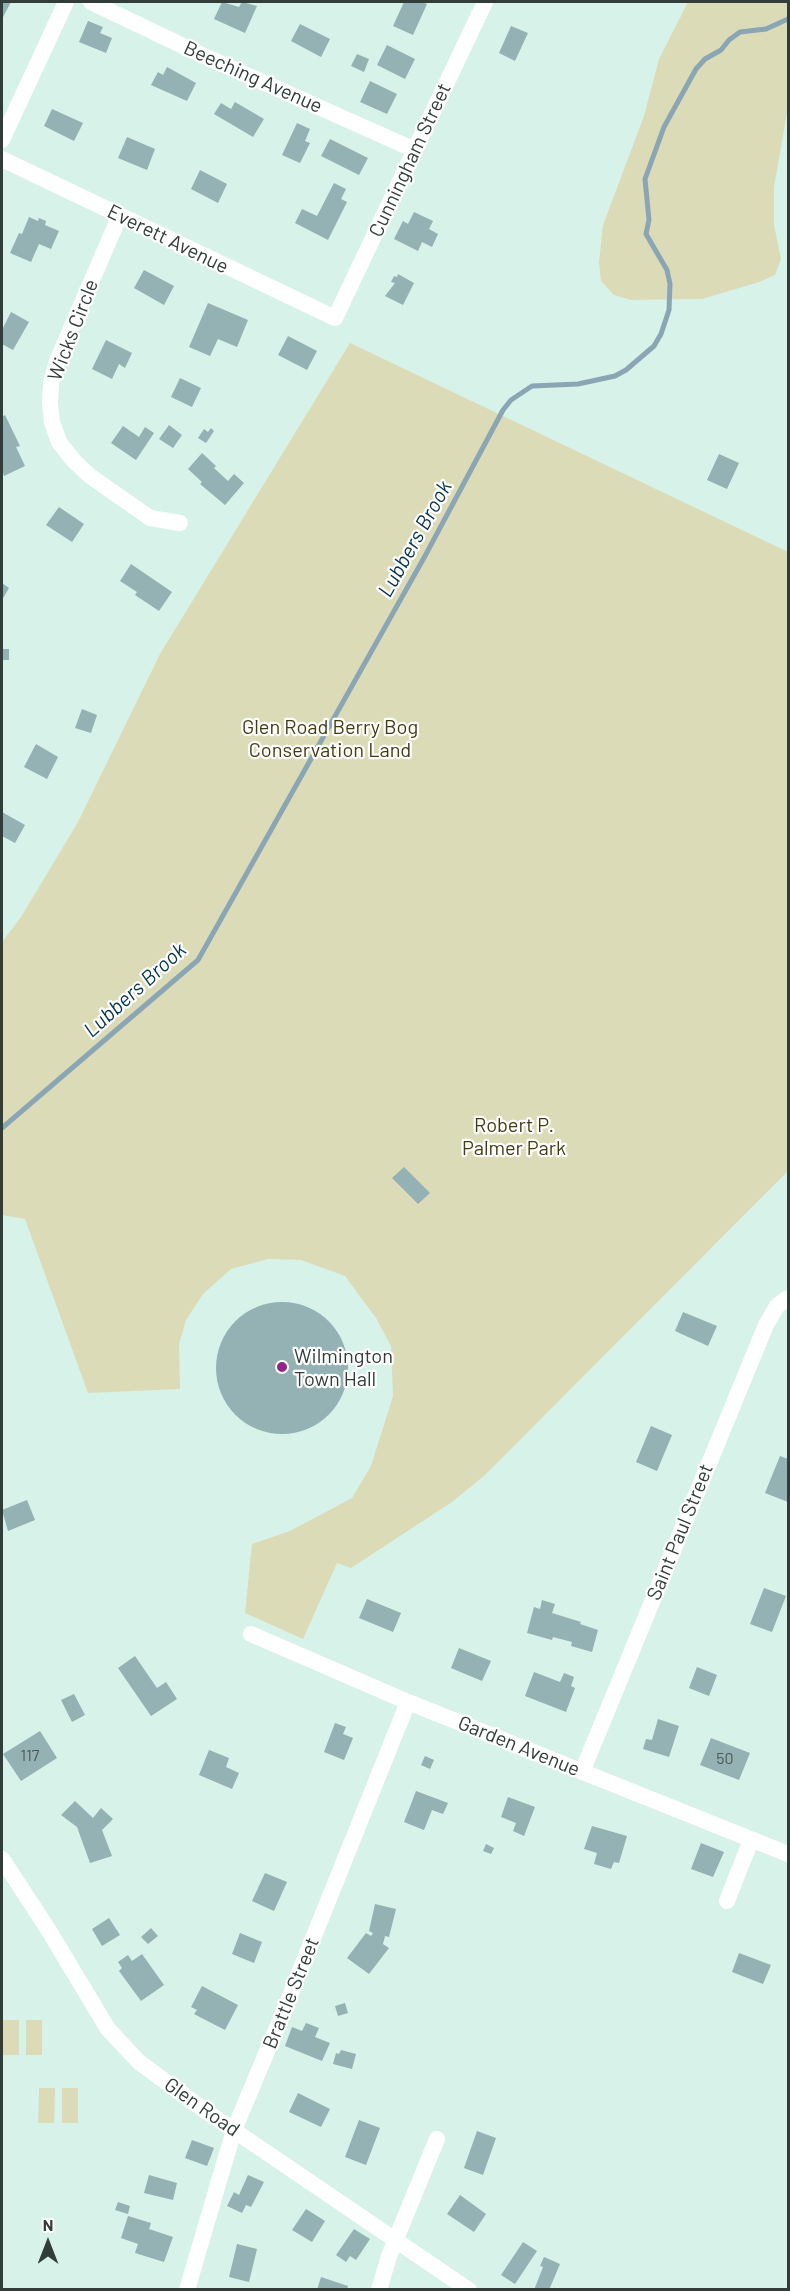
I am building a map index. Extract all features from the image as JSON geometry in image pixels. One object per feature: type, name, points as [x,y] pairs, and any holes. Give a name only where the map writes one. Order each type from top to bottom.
[{"type":"street","points":[[2,140],[66,2]]},
{"type":"street","name":"Beeching Avenue","points":[[91,2],[202,55],[415,150]]},
{"type":"street","name":"Cunningham Street","points":[[335,318],[484,2]]},
{"type":"street","name":"Everett Avenue","points":[[2,159],[335,318]]},
{"type":"street","name":"Wicks Circle","points":[[120,215],[57,361],[51,382],[52,422],[59,442],[90,476],[150,518],[180,523]]},
{"type":"street","name":"Saint Paul Street","points":[[582,1772],[766,1325],[777,1306],[789,1298]]},
{"type":"street","name":"Garden Avenue","points":[[251,1634],[408,1702],[789,1854]]},
{"type":"street","name":"Brattle Street","points":[[187,2289],[234,2130],[286,2007],[408,1702]]},
{"type":"street","points":[[727,1901],[751,1840]]},
{"type":"street","name":"Glen Road","points":[[2,1859],[46,1926],[108,2029],[139,2062],[234,2130],[469,2289]]},
{"type":"street","points":[[379,2289],[389,2256],[437,2139]]},
{"type":"green space","points":[[688,2],[788,2],[788,107],[774,187],[774,225],[781,259],[775,275],[702,299],[631,300],[614,295],[601,281],[599,262],[603,225],[644,116],[659,59]]},
{"type":"green space","points":[[350,343],[788,552],[788,1171],[485,1475],[452,1502],[351,1568],[337,1563],[303,1639],[245,1613],[252,1544],[290,1531],[352,1498],[371,1466],[393,1396],[391,1346],[376,1318],[345,1276],[301,1260],[268,1259],[231,1269],[203,1294],[186,1320],[179,1344],[180,1389],[88,1393],[25,1219],[2,1215],[2,942],[21,917],[78,822],[160,654]]},
{"type":"green space","points":[[3,2020],[19,2020],[19,2055],[3,2055]]},
{"type":"green space","points":[[26,2020],[42,2020],[42,2055],[26,2055]]},
{"type":"green space","points":[[39,2088],[55,2088],[54,2123],[38,2123]]},
{"type":"green space","points":[[62,2088],[78,2088],[78,2123],[62,2123]]},
{"type":"building","points":[[2,2],[11,2],[2,19]]},
{"type":"building","points":[[222,2],[239,7],[242,2],[257,6],[245,33],[214,19]]},
{"type":"building","points":[[404,2],[427,4],[413,35],[393,26]]},
{"type":"building","points":[[88,21],[103,27],[100,33],[112,38],[106,53],[79,42]]},
{"type":"building","points":[[300,24],[330,39],[321,57],[291,41]]},
{"type":"building","points":[[511,26],[528,33],[515,61],[499,53]]},
{"type":"building","points":[[387,45],[415,59],[405,79],[377,65]]},
{"type":"building","points":[[357,54],[369,59],[364,72],[351,66]]},
{"type":"building","points":[[167,67],[196,83],[187,101],[151,85],[158,72],[163,75]]},
{"type":"building","points":[[370,81],[397,94],[387,114],[360,102]]},
{"type":"building","points":[[235,102],[264,119],[253,137],[214,114],[221,103],[231,109]]},
{"type":"building","points":[[52,109],[83,123],[74,141],[44,126]]},
{"type":"building","points":[[297,123],[310,129],[305,141],[310,143],[300,163],[282,155]]},
{"type":"building","points":[[127,137],[155,149],[147,170],[118,158]]},
{"type":"building","points":[[330,139],[368,158],[359,175],[321,156]]},
{"type":"building","points":[[200,170],[227,184],[218,203],[191,189]]},
{"type":"building","points":[[334,183],[346,189],[341,199],[347,202],[328,240],[295,223],[302,209],[317,216]]},
{"type":"building","points":[[414,212],[433,221],[429,229],[438,234],[432,247],[422,242],[418,251],[394,239],[403,221],[408,224]]},
{"type":"building","points":[[29,217],[38,221],[39,218],[46,221],[45,225],[59,231],[51,249],[39,244],[31,262],[10,253]]},
{"type":"building","points":[[144,270],[174,286],[164,305],[134,288]]},
{"type":"building","points":[[398,274],[414,283],[403,305],[385,296],[395,283],[391,282],[394,276],[397,277]]},
{"type":"building","points":[[208,303],[248,320],[237,347],[218,339],[210,356],[189,347]]},
{"type":"building","points":[[11,312],[29,322],[13,350],[2,344],[2,330]]},
{"type":"building","points":[[288,336],[317,351],[307,370],[278,355]]},
{"type":"building","points":[[106,340],[132,353],[125,368],[119,364],[112,379],[92,369]]},
{"type":"building","points":[[180,378],[201,388],[192,407],[171,397]]},
{"type":"building","points":[[5,415],[20,446],[16,447],[25,466],[4,476],[2,417]]},
{"type":"building","points":[[169,425],[182,435],[173,448],[159,439]]},
{"type":"building","points":[[123,426],[139,437],[145,427],[154,433],[136,460],[111,443]]},
{"type":"building","points":[[211,428],[214,431],[206,443],[198,438],[204,429],[208,432]]},
{"type":"building","points":[[202,453],[228,481],[234,474],[244,483],[225,505],[200,484],[202,482],[188,469]]},
{"type":"building","points":[[719,454],[739,463],[727,489],[707,480]]},
{"type":"building","points":[[59,507],[84,524],[72,542],[46,525]]},
{"type":"building","points":[[131,564],[172,592],[159,611],[135,595],[137,592],[120,581]]},
{"type":"building","points":[[2,583],[9,588],[2,600]]},
{"type":"building","points":[[2,649],[9,649],[9,660],[2,660]]},
{"type":"building","points":[[82,709],[97,715],[91,733],[75,728]]},
{"type":"building","points":[[36,744],[58,757],[47,779],[24,767]]},
{"type":"building","points":[[2,812],[25,825],[15,843],[2,836]]},
{"type":"building","points":[[404,1167],[430,1193],[418,1204],[392,1178]]},
{"type":"building","name":"Wilmington Town Hall","points":[[282,1302],[307,1307],[328,1322],[343,1343],[348,1368],[343,1393],[328,1414],[307,1429],[282,1434],[257,1429],[236,1414],[221,1393],[216,1368],[221,1343],[236,1322],[257,1307]]},
{"type":"building","points":[[683,1312],[717,1326],[708,1346],[675,1331]]},
{"type":"building","points":[[651,1426],[672,1435],[657,1471],[636,1462]]},
{"type":"building","points":[[780,1456],[788,1459],[788,1502],[765,1493]]},
{"type":"building","points":[[27,1500],[35,1520],[8,1531],[2,1510]]},
{"type":"building","points":[[764,1588],[786,1596],[772,1632],[750,1624]]},
{"type":"building","points":[[367,1599],[401,1613],[393,1632],[359,1618]]},
{"type":"building","points":[[542,1600],[555,1604],[552,1613],[598,1630],[592,1652],[571,1646],[572,1642],[553,1637],[552,1640],[527,1633],[534,1607],[540,1609]]},
{"type":"building","points":[[459,1648],[491,1661],[482,1681],[451,1668]]},
{"type":"building","points":[[135,1656],[157,1688],[166,1682],[177,1699],[151,1716],[118,1668]]},
{"type":"building","points":[[697,1667],[717,1675],[709,1696],[689,1688]]},
{"type":"building","points":[[534,1672],[560,1682],[564,1673],[574,1677],[571,1686],[575,1688],[566,1712],[525,1696]]},
{"type":"building","points":[[74,1694],[85,1715],[72,1722],[61,1700]]},
{"type":"building","points":[[658,1719],[679,1726],[669,1757],[643,1749],[646,1739],[652,1740]]},
{"type":"building","points":[[335,1723],[346,1727],[343,1734],[353,1738],[344,1760],[324,1752]]},
{"type":"building","points":[[40,1731],[57,1758],[21,1781],[3,1754]]},
{"type":"building","points":[[711,1738],[750,1753],[739,1780],[700,1765]]},
{"type":"building","points":[[209,1750],[229,1758],[226,1767],[239,1773],[232,1789],[199,1775]]},
{"type":"building","points":[[425,1756],[434,1760],[430,1769],[421,1765]]},
{"type":"building","points":[[416,1791],[448,1803],[443,1814],[432,1810],[424,1830],[404,1822]]},
{"type":"building","points":[[508,1797],[535,1807],[524,1836],[513,1831],[516,1823],[501,1817]]},
{"type":"building","points":[[75,1801],[93,1818],[101,1808],[113,1819],[102,1830],[112,1856],[90,1863],[77,1827],[61,1815]]},
{"type":"building","points":[[592,1826],[627,1836],[619,1863],[614,1862],[611,1869],[594,1864],[597,1853],[584,1849]]},
{"type":"building","points":[[701,1843],[724,1852],[713,1877],[691,1869]]},
{"type":"building","points":[[486,1844],[494,1848],[491,1854],[483,1851]]},
{"type":"building","points":[[265,1873],[287,1882],[274,1911],[252,1901]]},
{"type":"building","points":[[375,1904],[396,1909],[389,1937],[385,1936],[383,1944],[389,1948],[369,1974],[347,1958],[366,1933],[371,1936],[373,1933],[369,1931]]},
{"type":"building","points":[[109,1918],[120,1935],[102,1946],[92,1929]]},
{"type":"building","points":[[151,1928],[158,1936],[148,1944],[141,1937]]},
{"type":"building","points":[[240,1933],[262,1942],[254,1963],[232,1954]]},
{"type":"building","points":[[739,1953],[771,1965],[763,1984],[732,1972]]},
{"type":"building","points":[[142,1954],[164,1985],[141,2001],[119,1971],[122,1968],[118,1962],[128,1955],[132,1961]]},
{"type":"building","points":[[202,1986],[238,2005],[225,2030],[194,2014],[197,2010],[191,2007]]},
{"type":"building","points":[[345,2003],[348,2013],[338,2016],[335,2006]]},
{"type":"building","points":[[306,2023],[319,2028],[315,2037],[330,2043],[322,2061],[285,2046],[292,2027],[302,2031]]},
{"type":"building","points":[[341,2050],[356,2054],[352,2069],[333,2064],[336,2053],[339,2054]]},
{"type":"building","points":[[298,2093],[330,2109],[321,2127],[289,2112]]},
{"type":"building","points":[[359,2120],[380,2128],[366,2165],[345,2157]]},
{"type":"building","points":[[477,2131],[496,2138],[483,2175],[464,2168]]},
{"type":"building","points":[[192,2140],[214,2148],[207,2166],[185,2158]]},
{"type":"building","points":[[149,2175],[177,2183],[173,2200],[144,2193]]},
{"type":"building","points":[[248,2175],[264,2182],[251,2207],[246,2205],[242,2213],[227,2206],[234,2192],[239,2195]]},
{"type":"building","points":[[460,2195],[486,2214],[474,2232],[447,2214]]},
{"type":"building","points":[[118,2202],[130,2206],[128,2214],[115,2210]]},
{"type":"building","points":[[306,2209],[325,2221],[312,2242],[292,2230]]},
{"type":"building","points":[[128,2216],[151,2223],[149,2229],[173,2237],[164,2262],[135,2253],[138,2244],[121,2238]]},
{"type":"building","points":[[354,2229],[370,2239],[356,2260],[350,2256],[346,2262],[336,2255]]},
{"type":"building","points":[[523,2242],[537,2251],[515,2284],[501,2275]]},
{"type":"building","points":[[237,2244],[257,2249],[249,2282],[229,2277]]},
{"type":"building","points":[[544,2257],[560,2264],[549,2290],[534,2290],[543,2267],[540,2266]]},
{"type":"building","points":[[321,2277],[348,2286],[347,2290],[317,2290]]},
{"type":"waterway","name":"Lubbers Brook","points":[[2,1128],[198,960],[425,556],[503,410],[511,400],[532,386],[578,384],[615,376],[626,370],[654,346],[661,334],[669,310],[670,284],[667,270],[646,234],[649,220],[645,179],[664,127],[696,69],[705,59],[721,50],[740,32],[766,29],[788,19]]},
{"type":"place","name":"Wilmington Town Hall","points":[[282,1367]]},
{"type":"park label","name":"Glen Road Berry Bog Conservation Land","points":[[330,738]]},
{"type":"park label","name":"Robert P. Palmer Park","points":[[514,1136]]}]
